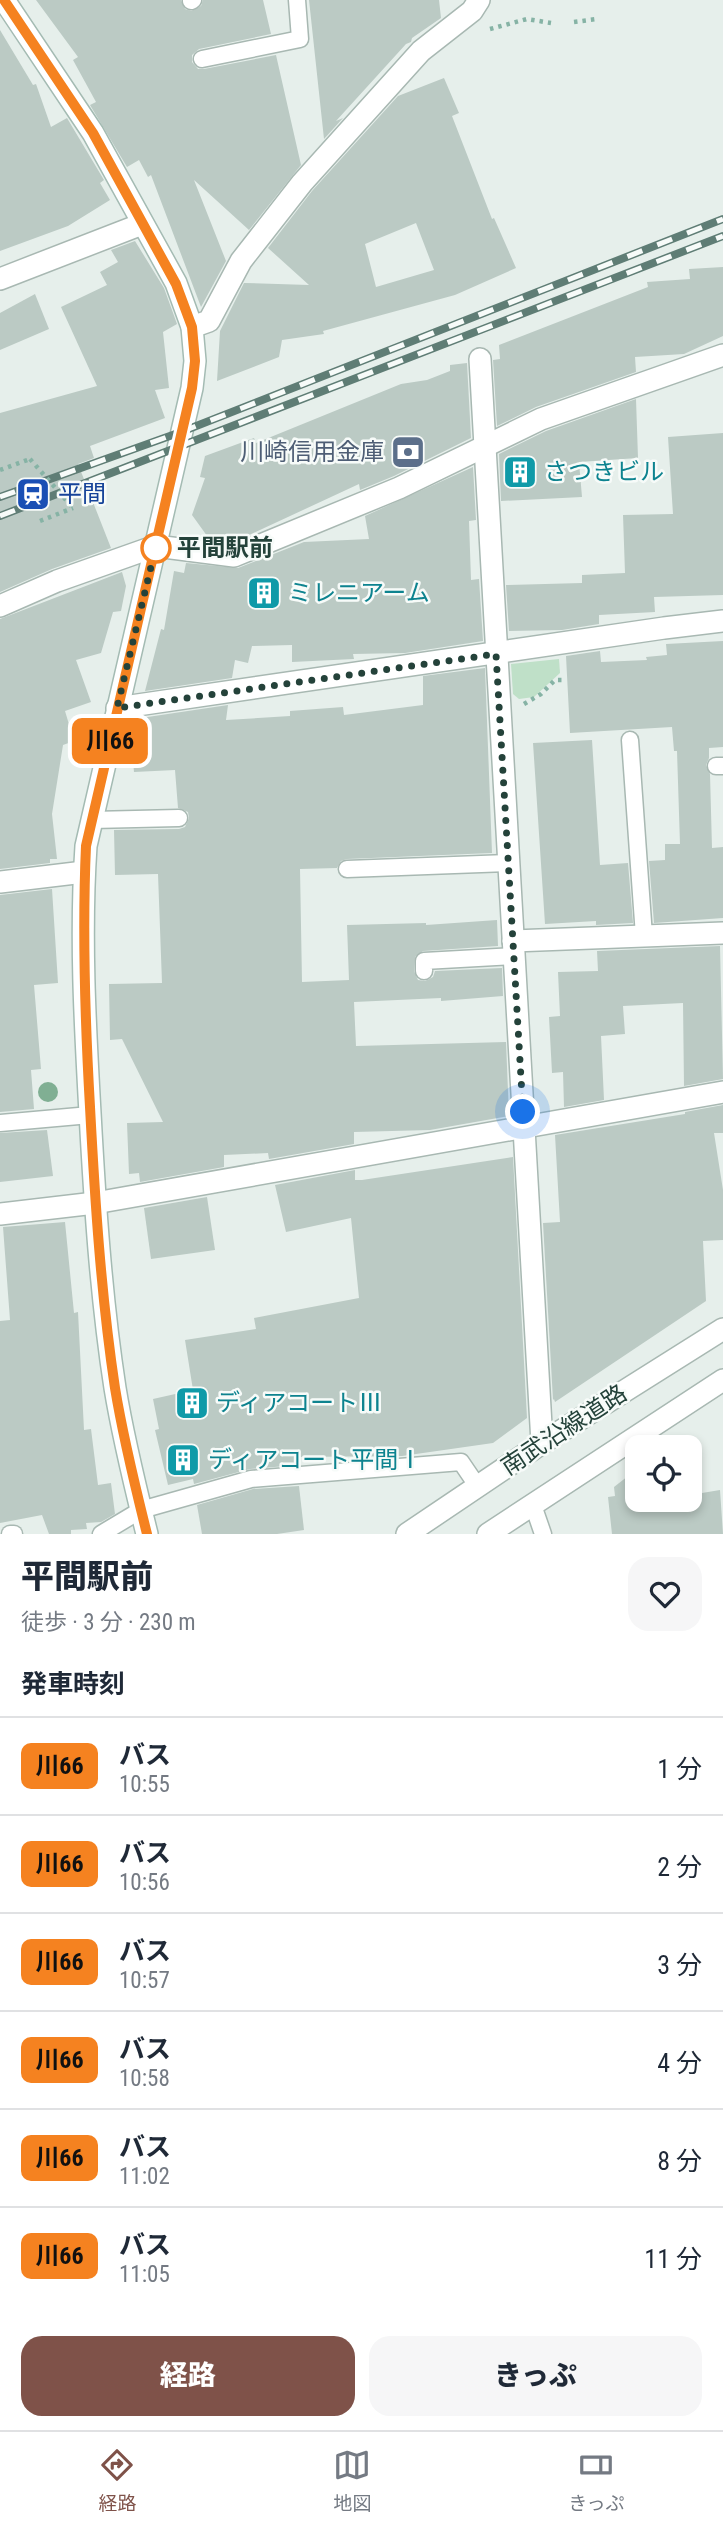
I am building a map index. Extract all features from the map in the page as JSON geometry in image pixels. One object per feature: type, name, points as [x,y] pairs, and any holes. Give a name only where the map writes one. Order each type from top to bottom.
[{"type":"street","points":[[5,0],[93,133],[176,284],[192,327],[195,361],[192,388],[86,846],[84,872],[84,1009],[94,1203],[102,1293],[116,1391],[147,1534]]},
{"type":"street","points":[[192,327],[209,321],[241,261],[302,183],[421,51],[472,11],[479,0]]},
{"type":"street","points":[[0,279],[142,224]]},
{"type":"street","points":[[0,606],[57,581],[156,546],[234,556],[399,488],[541,419],[723,355]]},
{"type":"street","points":[[480,359],[508,863],[505,889],[513,948],[511,1009],[524,1126],[542,1443]]},
{"type":"street","points":[[117,708],[723,621]]},
{"type":"street","points":[[0,882],[84,872]]},
{"type":"street","points":[[513,948],[644,936],[723,933]]},
{"type":"street","points":[[0,1214],[94,1203],[723,1092]]},
{"type":"street","name":"南武沿線道路","points":[[407,1534],[542,1443],[723,1329]]},
{"type":"street","name":"南武沿線道路","points":[[488,1534],[723,1380]]},
{"type":"lane","points":[[202,59],[300,39],[297,0]]},
{"type":"lane","points":[[630,740],[644,936]]},
{"type":"lane","points":[[92,820],[179,818]]},
{"type":"lane","points":[[347,869],[508,863]]},
{"type":"lane","points":[[424,971],[424,961],[513,948]]},
{"type":"lane","points":[[0,1123],[90,1115]]},
{"type":"lane","points":[[100,1534],[141,1510],[251,1479],[345,1476],[460,1462],[478,1487]]},
{"type":"lane","points":[[533,1504],[544,1534]]},
{"type":"path","points":[[486,30],[527,19],[551,23]]},
{"type":"path","points":[[574,22],[597,19]]},
{"type":"path","points":[[0,470],[30,459],[73,508],[40,521]]},
{"type":"path","points":[[499,708],[521,706],[531,701],[555,680],[562,680]]},
{"type":"green space","points":[[559,659],[560,673],[534,697],[519,699],[513,694],[511,664]]},
{"type":"building","points":[[36,0],[181,0],[185,9],[191,11],[201,6],[203,0],[263,0],[271,34],[199,49],[192,55],[192,62],[198,69],[204,69],[276,55],[301,165],[249,230],[194,180],[226,261],[201,307],[151,175],[148,177],[139,160],[127,167],[90,105],[96,102],[73,60],[78,57]]},
{"type":"building","points":[[309,0],[439,0],[441,18],[406,44],[336,121],[343,118],[324,139]]},
{"type":"building","points":[[0,30],[33,85],[36,84],[51,127],[67,118],[104,180],[100,183],[110,200],[68,226],[0,251]]},
{"type":"building","points":[[444,78],[459,113],[452,116],[492,219],[494,218],[516,268],[455,295],[323,331],[324,334],[282,340],[279,357],[217,381],[220,331],[244,283],[309,285],[268,248],[312,191],[398,96]],"holes":[[[416,223],[434,270],[376,287],[365,244]]]},
{"type":"building","points":[[135,241],[164,288],[177,324],[163,332],[169,388],[155,390],[165,418],[90,446],[94,458],[78,464],[111,548],[52,569],[0,592],[0,413],[97,386],[61,307],[107,285],[100,272],[118,262],[111,250]]},
{"type":"building","points":[[723,267],[723,336],[684,354],[635,357],[636,372],[536,407],[497,426],[493,360],[500,359],[499,345],[648,287],[647,282],[690,279],[689,269]]},
{"type":"building","points":[[35,294],[49,329],[0,350],[0,313]]},
{"type":"building","points":[[467,363],[471,438],[394,476],[360,490],[359,484],[232,543],[210,540],[192,515],[205,478],[200,477],[205,456],[254,438],[256,443],[401,384],[427,380],[450,371],[450,365]]},
{"type":"building","points":[[636,399],[638,458],[579,462],[582,497],[501,501],[499,454],[546,431]]},
{"type":"building","points":[[723,433],[723,595],[654,597],[655,612],[599,615],[599,624],[562,630],[509,631],[506,585],[582,583],[582,575],[625,573],[623,515],[673,514],[668,437]]},
{"type":"building","points":[[473,467],[476,520],[469,521],[471,580],[479,579],[483,641],[405,653],[353,654],[354,659],[292,662],[292,645],[252,646],[248,663],[235,660],[232,678],[145,691],[161,629],[164,630],[174,571],[184,573],[186,563],[238,568],[304,542],[369,539],[365,516]]},
{"type":"building","points":[[122,572],[126,586],[121,611],[113,612],[101,653],[76,660],[91,702],[65,711],[74,741],[63,745],[52,814],[57,859],[50,859],[50,863],[0,869],[0,619]]},
{"type":"building","points":[[723,641],[723,747],[709,748],[706,765],[710,774],[712,848],[723,847],[723,918],[654,923],[649,861],[665,860],[665,844],[680,844],[677,751],[674,751],[672,727],[570,733],[566,656],[600,651],[601,662],[647,660],[646,657],[667,655],[666,644]]},
{"type":"building","points":[[485,668],[492,853],[347,859],[341,861],[337,868],[300,869],[302,982],[349,980],[347,925],[426,925],[497,920],[498,946],[423,951],[415,957],[414,971],[418,980],[425,981],[433,977],[435,971],[502,968],[503,996],[441,1001],[441,998],[354,1002],[356,1046],[506,1042],[509,1116],[430,1130],[354,1132],[354,1144],[269,1159],[268,1153],[224,1155],[224,1167],[140,1182],[139,1173],[129,1174],[127,1123],[163,1122],[122,1039],[110,1040],[109,984],[162,983],[158,874],[115,875],[114,830],[179,829],[185,827],[189,818],[188,812],[178,808],[175,770],[134,772],[132,749],[136,749],[141,718],[228,705],[226,720],[290,716],[290,711],[343,707],[344,715],[423,705],[423,676]]},
{"type":"building","points":[[592,740],[600,865],[628,863],[633,923],[596,925],[596,921],[545,924],[533,743]]},
{"type":"building","points":[[52,889],[58,983],[34,985],[41,1069],[31,1070],[34,1109],[0,1112],[0,895]]},
{"type":"building","points":[[720,946],[723,1079],[684,1086],[683,1003],[623,1006],[625,1034],[601,1036],[604,1100],[564,1107],[563,1072],[552,1073],[549,1017],[560,1016],[558,972],[598,971],[597,951]]},
{"type":"building","points":[[723,1105],[723,1133],[714,1133],[723,1190],[723,1240],[703,1241],[706,1301],[555,1402],[543,1223],[560,1222],[555,1135],[685,1114]]},
{"type":"building","points":[[47,1130],[53,1176],[0,1182],[0,1133]]},
{"type":"building","points":[[513,1157],[527,1418],[493,1443],[402,1456],[296,1457],[297,1465],[250,1469],[194,1484],[193,1479],[168,1485],[155,1430],[159,1429],[153,1399],[193,1390],[185,1340],[256,1329],[254,1318],[359,1298],[351,1218],[286,1232],[275,1185],[355,1170],[355,1180],[362,1180]]},
{"type":"building","points":[[207,1197],[215,1250],[151,1259],[144,1208]]},
{"type":"building","points":[[65,1222],[74,1313],[78,1312],[84,1430],[91,1429],[98,1485],[111,1483],[115,1514],[101,1522],[86,1523],[87,1529],[71,1530],[71,1534],[49,1534],[42,1515],[0,1523],[0,1321],[10,1320],[3,1227]]},
{"type":"building","points":[[625,1478],[625,1512],[702,1512],[702,1493],[720,1490],[723,1534],[612,1534],[608,1497],[615,1496],[614,1487]]},
{"type":"building","points":[[299,1486],[304,1530],[277,1534],[202,1534],[197,1505],[253,1489]]},
{"type":"railway","points":[[0,497],[181,432],[723,219]]},
{"type":"railway","points":[[0,516],[723,236]]},
{"type":"bus line","name":"川66","points":[[4,0],[93,133],[176,284],[192,327],[195,361],[192,388],[86,846],[84,872],[84,1009],[94,1203],[102,1293],[116,1391],[147,1534]]},
{"type":"place","name":"川崎信用金庫","points":[[408,452]]},
{"type":"place","name":"さつきビル","points":[[520,472]]},
{"type":"place","name":"平間","points":[[33,494]]},
{"type":"place","name":"平間駅前","points":[[156,548]]},
{"type":"place","name":"ミレニアーム","points":[[264,593]]},
{"type":"place","name":"ディアコートⅢ","points":[[192,1403]]},
{"type":"place","name":"ディアコート平間Ⅰ","points":[[183,1460]]},
{"type":"route","points":[[156,548],[117,708],[496,654],[523,1112]]}]
